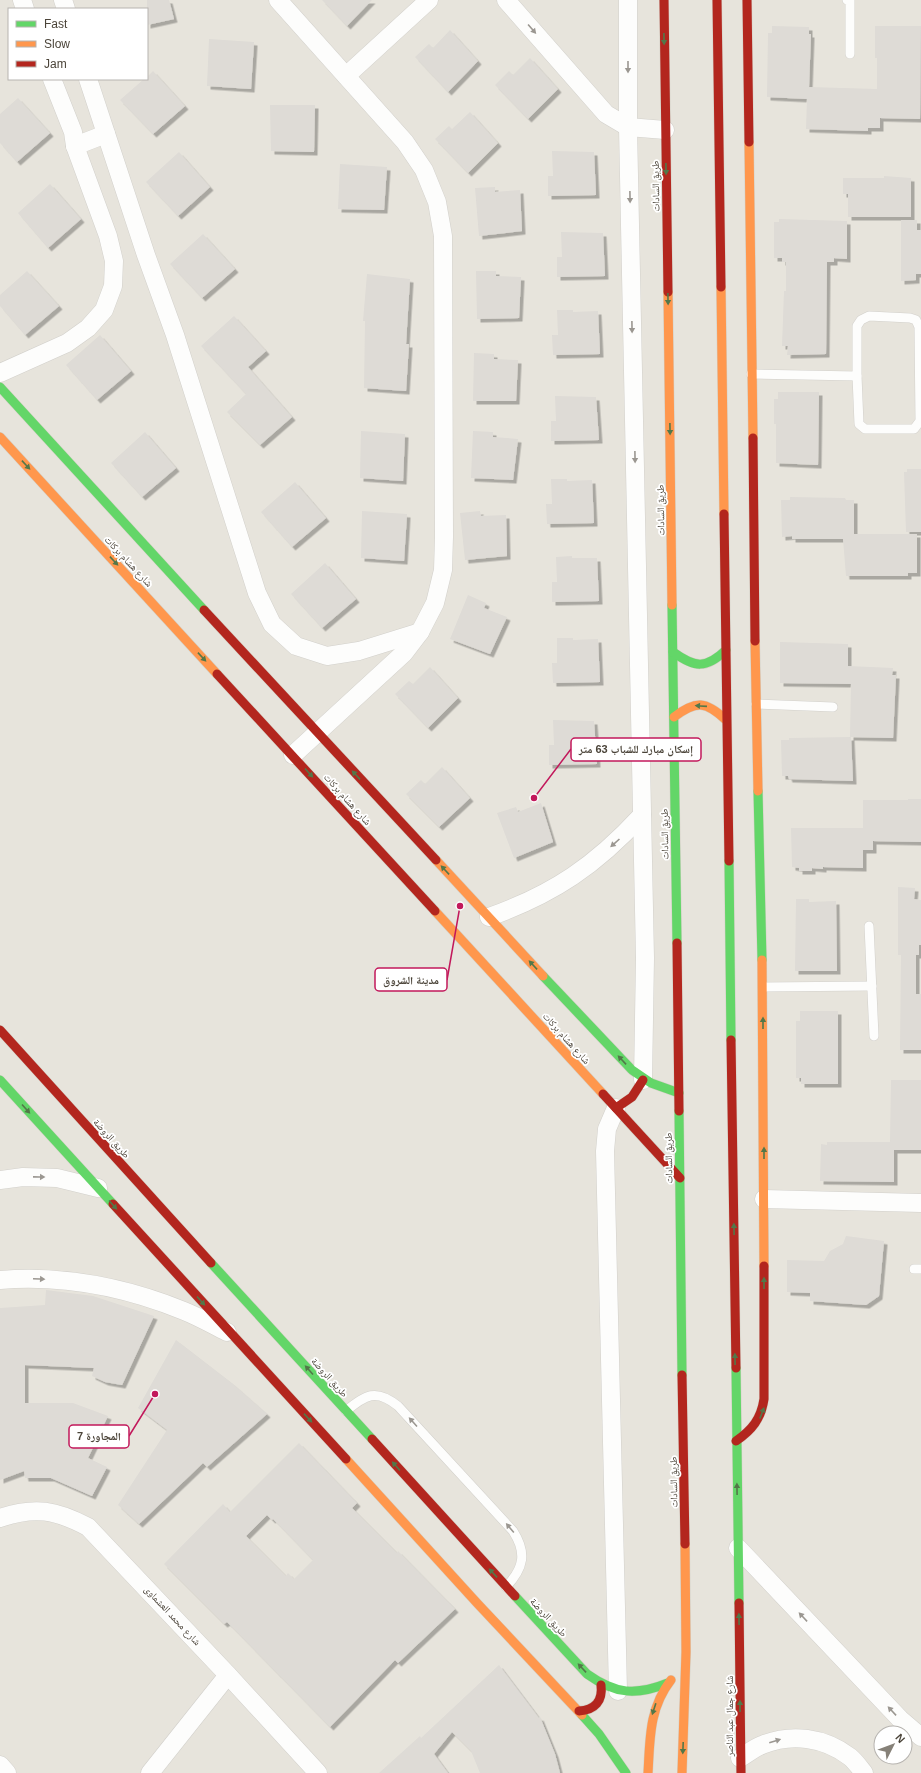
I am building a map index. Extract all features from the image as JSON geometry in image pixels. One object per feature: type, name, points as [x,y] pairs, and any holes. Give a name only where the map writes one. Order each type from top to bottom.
[{"type":"street","points":[[278,0],[405,142],[424,170],[436,202],[443,236],[443,570],[435,603],[420,632],[404,653],[293,755]]},
{"type":"street","points":[[346,76],[429,0]]},
{"type":"street","points":[[506,0],[606,114],[628,127],[665,130]]},
{"type":"street","points":[[618,1691],[605,1151],[607,1129],[616,1108],[634,1097],[643,1080],[645,958],[628,127],[628,0]]},
{"type":"street","name":"طريق السادات","points":[[664,0],[679,1093],[685,1668]]},
{"type":"street","points":[[716,0],[726,720],[735,1073],[736,1441],[738,1548],[900,1719],[921,1737]]},
{"type":"street","points":[[736,1441],[749,1432],[759,1420],[764,1406],[764,1199],[759,1075],[763,987],[756,704],[747,0]]},
{"type":"street","points":[[0,373],[67,343],[88,328],[104,310],[113,286],[114,261],[108,236],[75,146],[73,132],[52,80]]},
{"type":"street","points":[[88,80],[146,255],[175,335],[215,466],[257,593],[272,624],[296,646],[327,656],[359,651],[420,632]]},
{"type":"street","points":[[75,146],[106,134]]},
{"type":"street","points":[[0,388],[317,733],[626,1065],[643,1080],[666,1090],[679,1093]]},
{"type":"street","name":"شارع هشام بركات","points":[[0,437],[680,1178]]},
{"type":"street","points":[[673,652],[685,662],[700,665],[715,661],[726,650]]},
{"type":"street","points":[[674,717],[686,707],[701,704],[716,709],[726,720]]},
{"type":"street","points":[[489,917],[534,899],[564,883],[592,863],[618,840],[642,815]]},
{"type":"street","name":"طريق الروضة","points":[[0,1030],[346,1411],[448,1530],[506,1587],[587,1674],[601,1685],[618,1691],[636,1693],[654,1690],[668,1684]]},
{"type":"street","points":[[0,1080],[231,1334],[431,1546],[599,1734],[626,1773]]},
{"type":"street","points":[[0,1180],[23,1177],[57,1178],[98,1188]]},
{"type":"street","points":[[764,1199],[921,1203]]},
{"type":"street","points":[[0,1280],[26,1278],[80,1281],[134,1292],[185,1311],[231,1334]]},
{"type":"street","name":"شارع محمد العشماوى","points":[[0,1518],[23,1511],[46,1511],[68,1516],[88,1527],[318,1773]]},
{"type":"street","name":"شارع جمال عبد الناصر","points":[[738,1548],[741,1765]]},
{"type":"street","points":[[648,1773],[650,1727],[653,1712],[659,1697],[668,1684],[685,1668]]},
{"type":"street","points":[[682,1773],[685,1668]]},
{"type":"street","points":[[150,1773],[228,1675]]},
{"type":"street","points":[[579,1711],[591,1709],[600,1701],[602,1693],[601,1685]]},
{"type":"street","points":[[741,1765],[760,1745],[783,1738],[807,1738],[830,1745],[850,1757],[864,1773]]},
{"type":"street","points":[[0,1765],[7,1773]]},
{"type":"lane","points":[[847,0],[850,0],[850,54]]},
{"type":"lane","points":[[869,316],[910,318],[916,320],[919,327],[920,421],[918,426],[914,429],[865,429],[858,420],[857,376],[857,326],[861,320],[869,316]]},
{"type":"lane","points":[[751,374],[857,376]]},
{"type":"lane","points":[[756,704],[833,707]]},
{"type":"lane","points":[[869,926],[874,1036]]},
{"type":"lane","points":[[763,987],[872,986]]},
{"type":"lane","points":[[346,1411],[361,1398],[371,1395],[390,1399],[513,1531],[520,1542],[522,1554],[520,1566],[515,1578],[506,1587]]},
{"type":"shaded area","points":[[0,0],[921,0],[921,1773],[0,1773]]},
{"type":"building","points":[[147,0],[169,0],[174,19],[148,25]]},
{"type":"building","points":[[322,0],[372,0],[347,26]]},
{"type":"building","points":[[772,26],[809,27],[809,34],[811,34],[809,87],[877,89],[875,26],[921,26],[920,119],[880,118],[880,128],[868,128],[868,131],[806,129],[807,99],[767,97],[768,33],[772,33]]},
{"type":"building","points":[[450,30],[478,61],[448,92],[415,57],[429,44],[433,48]]},
{"type":"building","points":[[209,39],[254,42],[251,89],[207,86]]},
{"type":"building","points":[[530,58],[558,89],[528,119],[495,85],[509,71],[513,75]]},
{"type":"building","points":[[153,71],[185,106],[153,134],[120,100],[143,80],[148,80],[148,76]]},
{"type":"building","points":[[18,98],[50,133],[17,162],[0,143],[0,114]]},
{"type":"building","points":[[270,105],[315,105],[314,152],[271,151]]},
{"type":"building","points":[[470,112],[498,143],[468,173],[435,139],[449,126],[452,129]]},
{"type":"building","points":[[552,151],[594,152],[596,195],[548,196],[548,176],[553,176]]},
{"type":"building","points":[[179,152],[210,187],[178,216],[146,182]]},
{"type":"building","points":[[340,164],[387,167],[384,210],[338,209]]},
{"type":"building","points":[[884,176],[911,178],[911,217],[848,217],[848,194],[843,194],[843,178],[884,178]]},
{"type":"building","points":[[50,184],[81,219],[48,248],[18,213]]},
{"type":"building","points":[[495,187],[495,192],[520,190],[522,231],[479,236],[475,188]]},
{"type":"building","points":[[779,219],[847,221],[847,259],[834,258],[834,262],[827,262],[826,354],[787,355],[788,346],[782,346],[784,291],[786,291],[786,262],[782,262],[782,258],[774,258],[774,222],[779,222]]},
{"type":"building","points":[[901,220],[917,220],[917,230],[921,230],[921,274],[916,274],[916,280],[901,281]]},
{"type":"building","points":[[561,232],[603,233],[605,276],[557,277],[557,257],[562,257]]},
{"type":"building","points":[[203,234],[235,269],[202,298],[170,264]]},
{"type":"building","points":[[27,271],[59,306],[25,335],[0,306],[0,295]]},
{"type":"building","points":[[476,271],[496,271],[496,276],[521,277],[519,318],[477,319]]},
{"type":"building","points":[[367,274],[410,279],[406,344],[409,344],[406,391],[364,388],[365,321],[363,321]]},
{"type":"building","points":[[557,310],[573,310],[573,312],[598,311],[600,354],[553,355],[552,335],[558,335]]},
{"type":"building","points":[[234,316],[266,351],[248,367],[292,417],[260,445],[227,412],[246,394],[201,346]]},
{"type":"building","points":[[100,335],[131,371],[97,400],[66,365]]},
{"type":"building","points":[[474,353],[494,354],[494,359],[518,360],[516,401],[473,401]]},
{"type":"building","points":[[778,392],[819,392],[818,465],[776,463],[776,424],[774,424],[774,399],[778,399]]},
{"type":"building","points":[[555,396],[596,397],[599,440],[551,441],[551,421],[556,421]]},
{"type":"building","points":[[361,431],[405,434],[403,481],[360,478]]},
{"type":"building","points":[[473,431],[493,432],[493,437],[518,439],[513,480],[471,478]]},
{"type":"building","points":[[145,432],[176,468],[142,497],[111,463]]},
{"type":"building","points":[[907,469],[921,469],[921,532],[906,532],[904,472],[907,472]]},
{"type":"building","points":[[551,479],[567,479],[567,481],[592,480],[594,523],[547,524],[546,504],[552,504]]},
{"type":"building","points":[[295,482],[326,518],[292,547],[261,512]]},
{"type":"building","points":[[790,497],[845,498],[846,500],[854,500],[854,534],[917,534],[917,573],[908,573],[908,576],[846,576],[843,539],[792,539],[792,536],[782,537],[781,500],[790,500]]},
{"type":"building","points":[[362,511],[407,514],[404,561],[361,558]]},
{"type":"building","points":[[480,511],[481,516],[506,515],[507,556],[465,560],[460,513]]},
{"type":"building","points":[[572,556],[572,558],[597,558],[599,601],[552,602],[552,582],[557,582],[556,557]]},
{"type":"building","points":[[325,563],[356,599],[322,628],[291,594]]},
{"type":"building","points":[[468,595],[486,603],[484,608],[507,617],[490,654],[450,639]]},
{"type":"building","points":[[557,638],[573,638],[573,640],[598,639],[600,682],[553,683],[552,663],[557,663]]},
{"type":"building","points":[[780,642],[848,644],[848,666],[893,668],[892,675],[896,675],[893,738],[850,737],[851,684],[780,683]]},
{"type":"building","points":[[430,667],[458,698],[428,728],[395,694],[409,681],[413,684]]},
{"type":"building","points":[[553,720],[594,721],[597,764],[549,765],[549,745],[554,745]]},
{"type":"building","points":[[851,737],[853,781],[789,779],[788,776],[782,776],[781,740],[789,740],[789,738]]},
{"type":"building","points":[[442,767],[470,798],[439,827],[406,794],[421,780],[425,784]]},
{"type":"building","points":[[921,799],[921,842],[873,841],[873,850],[863,850],[863,868],[823,867],[823,869],[812,868],[812,871],[799,871],[799,868],[792,867],[791,828],[863,828],[863,800]]},
{"type":"building","points":[[541,803],[553,842],[514,858],[497,813],[516,807],[518,812]]},
{"type":"building","points":[[898,887],[915,888],[914,899],[921,900],[921,945],[919,945],[919,955],[916,955],[916,994],[921,994],[921,1050],[900,1050],[901,955],[898,955]]},
{"type":"building","points":[[796,899],[809,899],[809,902],[836,901],[837,971],[795,971]]},
{"type":"building","points":[[800,1011],[838,1011],[838,1084],[801,1084],[801,1078],[796,1078],[796,1021],[800,1021]]},
{"type":"building","points":[[891,1080],[921,1080],[921,1150],[894,1150],[894,1182],[820,1181],[821,1144],[827,1145],[827,1142],[890,1142]]},
{"type":"building","points":[[846,1236],[884,1241],[879,1296],[866,1305],[810,1301],[810,1293],[787,1292],[787,1260],[824,1261],[830,1251],[843,1244]]},
{"type":"building","points":[[46,1290],[93,1296],[154,1316],[122,1385],[105,1382],[92,1376],[94,1368],[25,1365],[25,1403],[73,1403],[108,1416],[88,1458],[107,1467],[92,1496],[51,1478],[25,1478],[24,1471],[0,1480],[0,1308],[45,1305]]},
{"type":"building","points":[[176,1340],[233,1384],[267,1414],[207,1467],[203,1463],[139,1524],[118,1505],[167,1430],[138,1408]]},
{"type":"building","points":[[299,1443],[357,1503],[352,1508],[397,1553],[398,1551],[455,1609],[398,1663],[395,1660],[330,1727],[227,1622],[224,1624],[164,1564],[223,1504],[230,1512]],"holes":[[[267,1515],[272,1520],[273,1519],[313,1560],[294,1579],[288,1573],[286,1576],[246,1536]]]},
{"type":"building","points":[[499,1665],[539,1718],[540,1717],[555,1754],[560,1773],[480,1773],[471,1751],[452,1732],[434,1754],[448,1773],[379,1773],[420,1736],[421,1738]]},
{"type":"traffic: fast","points":[[0,387],[204,610]]},
{"type":"traffic: fast","points":[[672,605],[677,943]]},
{"type":"traffic: fast","points":[[673,652],[688,661],[700,664],[712,661],[726,650]]},
{"type":"traffic: fast","points":[[758,791],[762,960]]},
{"type":"traffic: fast","points":[[729,861],[731,1040]]},
{"type":"traffic: fast","points":[[543,976],[632,1070],[651,1083],[679,1093]]},
{"type":"traffic: fast","points":[[0,1080],[113,1204]]},
{"type":"traffic: fast","points":[[679,1111],[682,1375]]},
{"type":"traffic: fast","points":[[211,1263],[372,1439]]},
{"type":"traffic: fast","points":[[736,1368],[739,1603]]},
{"type":"traffic: fast","points":[[515,1596],[587,1674],[597,1681],[607,1686],[626,1691],[646,1690],[668,1683]]},
{"type":"traffic: fast","points":[[582,1715],[599,1734],[626,1773]]},
{"type":"traffic: slow","points":[[749,142],[753,438]]},
{"type":"traffic: slow","points":[[721,287],[724,514]]},
{"type":"traffic: slow","points":[[668,292],[672,605]]},
{"type":"traffic: slow","points":[[0,437],[217,674]]},
{"type":"traffic: slow","points":[[755,641],[758,791]]},
{"type":"traffic: slow","points":[[674,717],[682,711],[695,705],[701,705],[713,709],[726,720]]},
{"type":"traffic: slow","points":[[436,860],[543,976]]},
{"type":"traffic: slow","points":[[435,911],[603,1094]]},
{"type":"traffic: slow","points":[[762,960],[764,1266]]},
{"type":"traffic: slow","points":[[346,1459],[477,1603],[582,1715]]},
{"type":"traffic: slow","points":[[682,1773],[686,1652],[685,1544]]},
{"type":"traffic: slow","points":[[648,1773],[652,1724],[658,1702],[671,1680]]},
{"type":"traffic: jam","points":[[664,0],[668,292]]},
{"type":"traffic: jam","points":[[717,0],[721,287]]},
{"type":"traffic: jam","points":[[747,0],[749,142]]},
{"type":"traffic: jam","points":[[753,438],[755,641]]},
{"type":"traffic: jam","points":[[724,514],[729,861]]},
{"type":"traffic: jam","points":[[204,610],[436,860]]},
{"type":"traffic: jam","points":[[217,674],[435,911]]},
{"type":"traffic: jam","points":[[677,943],[679,1111]]},
{"type":"traffic: jam","points":[[0,1030],[211,1263]]},
{"type":"traffic: jam","points":[[731,1040],[736,1368]]},
{"type":"traffic: jam","points":[[616,1108],[632,1097],[643,1080]]},
{"type":"traffic: jam","points":[[603,1094],[680,1178]]},
{"type":"traffic: jam","points":[[113,1204],[346,1459]]},
{"type":"traffic: jam","points":[[736,1441],[747,1433],[755,1423],[763,1406],[764,1266]]},
{"type":"traffic: jam","points":[[682,1375],[685,1544]]},
{"type":"traffic: jam","points":[[372,1439],[515,1596]]},
{"type":"traffic: jam","points":[[739,1603],[741,1773]]},
{"type":"traffic: jam","points":[[579,1711],[589,1709],[597,1704],[601,1696],[601,1685]]},
{"type":"place","name":"إسكان مبارك للشباب 63 متر","points":[[534,798]]},
{"type":"place","name":"مدينة الشروق","points":[[460,906]]},
{"type":"place","name":"المجاورة 7","points":[[155,1394]]}]
